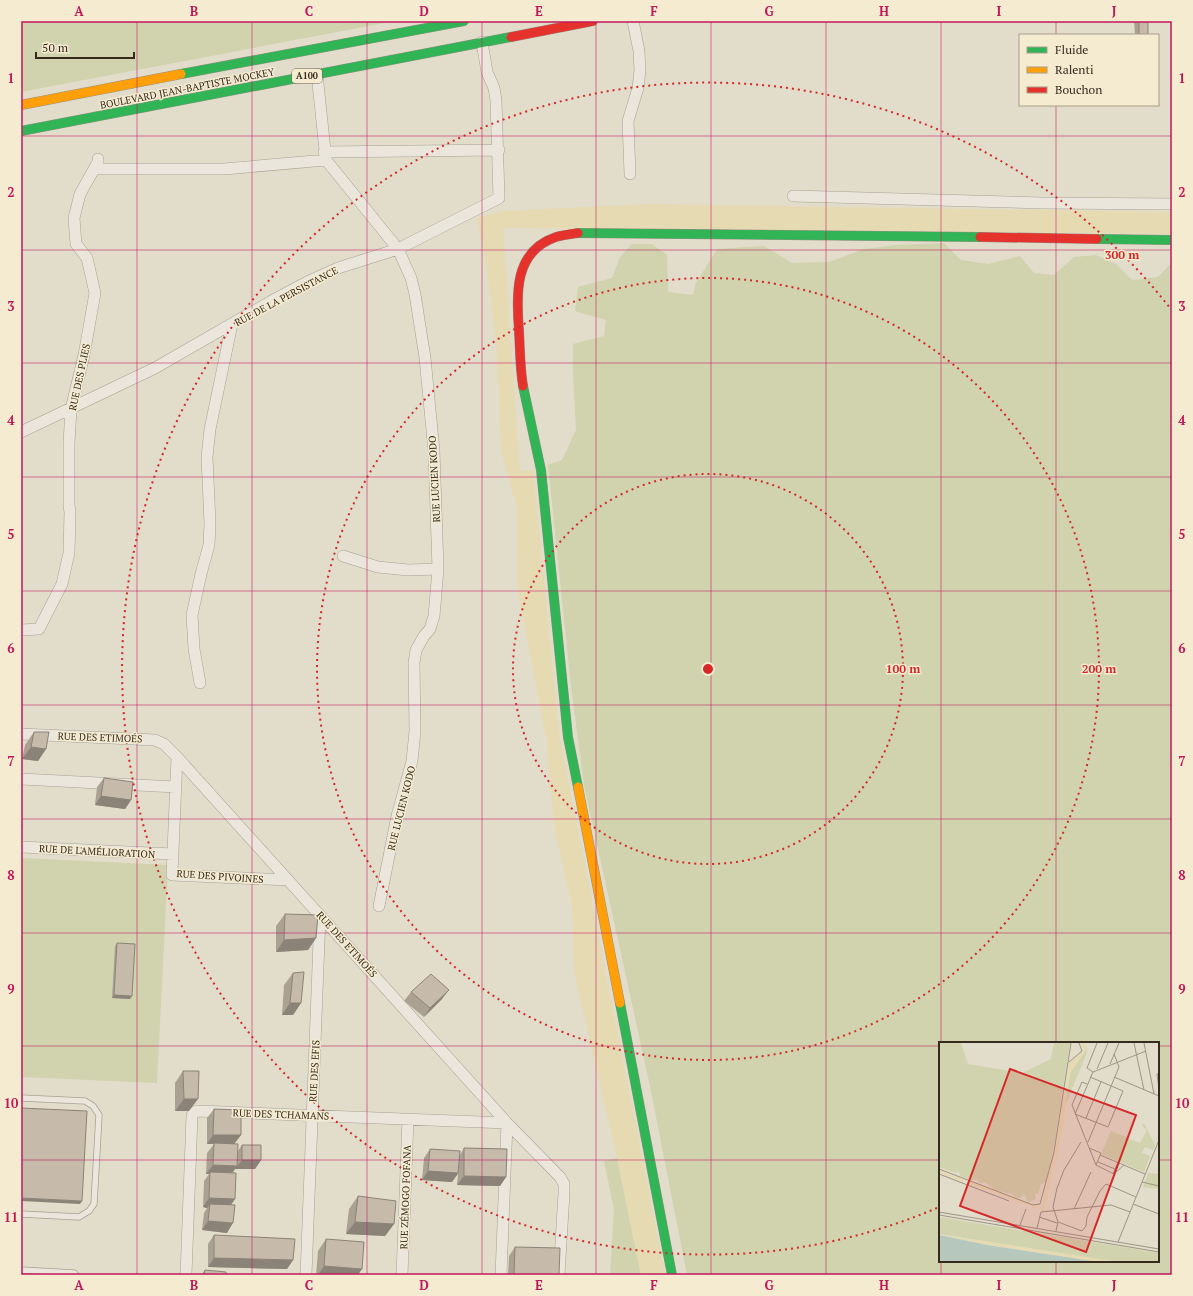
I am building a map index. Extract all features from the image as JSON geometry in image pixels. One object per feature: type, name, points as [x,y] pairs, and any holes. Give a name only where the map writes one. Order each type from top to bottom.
[{"type":"main road","name":"BOULEVARD JEAN-BAPTISTE MOCKEY","points":[[21,105],[270,56],[464,21]]},
{"type":"main road","name":"BOULEVARD JEAN-BAPTISTE MOCKEY","points":[[21,131],[593,21]]},
{"type":"main road","points":[[672,1275],[568,737],[540,470],[522,379],[517,305],[518,284],[526,261],[539,246],[556,237],[580,232],[1172,240]]},
{"type":"street","points":[[630,174],[628,121],[638,88],[640,70],[639,51],[633,21]]},
{"type":"street","name":"RUE DE LA PERSISTANCE","points":[[21,432],[155,368],[282,296],[338,268],[398,249],[499,198],[494,88],[487,72],[482,42]]},
{"type":"street","points":[[317,74],[325,156],[498,150]]},
{"type":"street","name":"RUE DES PLIES","points":[[21,630],[39,629],[62,584],[69,552],[69,443],[71,409],[84,356],[95,294],[87,258],[76,244],[74,218],[80,194],[96,164],[224,169],[325,156]]},
{"type":"street","name":"RUE LUCIEN KODO","points":[[325,156],[398,249],[411,278],[425,358],[434,451],[438,569],[434,616],[430,628],[416,650],[414,663],[415,731],[412,761],[397,816],[379,906]]},
{"type":"street","points":[[793,196],[1043,203],[1172,204]]},
{"type":"street","points":[[200,683],[194,649],[192,615],[208,545],[210,523],[208,457],[210,430],[232,324]]},
{"type":"street","points":[[344,556],[378,567],[408,570],[438,569]]},
{"type":"street","name":"RUE DES ETIMOÉS","points":[[21,734],[155,740],[164,744],[177,756],[507,1123],[560,1177],[564,1184],[564,1193],[559,1275]]},
{"type":"street","name":"RUE DES PIVOINES","points":[[177,756],[172,875],[288,880]]},
{"type":"street","points":[[21,780],[176,787]]},
{"type":"street","name":"RUE DE L'AMÉLIORATION","points":[[21,847],[173,854]]},
{"type":"street","name":"RUE DES EFIS","points":[[306,1275],[320,915]]},
{"type":"street","name":"RUE DES TCHAMANS","points":[[186,1275],[193,1113],[197,1111],[507,1123]]},
{"type":"street","name":"RUE ZÉMOGO FOFANA","points":[[402,1275],[408,1119]]},
{"type":"street","points":[[501,1275],[507,1123]]},
{"type":"lane","points":[[21,1098],[85,1101],[93,1106],[99,1115],[94,1204],[89,1211],[79,1217],[21,1214]]},
{"type":"lane","points":[[21,1270],[74,1273],[76,1275]]},
{"type":"green space","points":[[21,21],[395,21],[21,92]]},
{"type":"green space","points":[[944,243],[961,260],[988,264],[1020,256],[1034,273],[1054,275],[1074,257],[1096,255],[1116,264],[1132,280],[1158,277],[1172,262],[1172,1275],[687,1275],[650,1086],[584,785],[571,686],[548,465],[562,460],[576,430],[573,344],[604,336],[606,320],[575,311],[578,287],[612,278],[620,257],[632,244],[652,244],[667,255],[668,292],[693,295],[696,283],[717,249],[764,246],[792,263],[829,262],[864,249],[897,245]]},
{"type":"green space","points":[[21,858],[168,865],[157,1083],[21,1077]]},
{"type":"green space","points":[[617,1158],[641,1275],[610,1275],[614,1209],[604,1161]]},
{"type":"sand","points":[[647,204],[1172,212],[1172,234],[503,228],[520,471],[533,470],[559,733],[665,1275],[641,1275],[617,1158],[574,971],[572,906],[554,827],[546,739],[518,591],[517,508],[501,450],[496,341],[485,256],[477,218],[502,211]]},
{"type":"building","points":[[1139,21],[1148,21],[1148,34],[1139,34]]},
{"type":"building","points":[[34,732],[49,732],[46,749],[31,747]]},
{"type":"building","points":[[104,778],[133,782],[131,800],[101,796]]},
{"type":"building","points":[[285,914],[318,915],[316,938],[284,940]]},
{"type":"building","points":[[117,943],[135,944],[132,996],[114,995]]},
{"type":"building","points":[[304,972],[301,1003],[290,1003],[293,973]]},
{"type":"building","points":[[431,974],[449,990],[430,1008],[411,992]]},
{"type":"building","points":[[183,1071],[199,1071],[198,1099],[184,1099]]},
{"type":"building","points":[[21,1108],[87,1111],[82,1201],[21,1198]]},
{"type":"building","points":[[214,1109],[241,1110],[241,1135],[213,1135]]},
{"type":"building","points":[[214,1143],[238,1144],[237,1166],[213,1165]]},
{"type":"building","points":[[242,1145],[261,1145],[261,1160],[242,1160]]},
{"type":"building","points":[[464,1148],[507,1149],[506,1177],[464,1176]]},
{"type":"building","points":[[430,1149],[460,1151],[458,1173],[428,1171]]},
{"type":"building","points":[[210,1172],[236,1173],[235,1199],[209,1198]]},
{"type":"building","points":[[358,1196],[396,1201],[394,1224],[355,1222]]},
{"type":"building","points":[[210,1204],[235,1205],[233,1223],[208,1221]]},
{"type":"building","points":[[214,1235],[295,1239],[293,1260],[214,1258]]},
{"type":"building","points":[[326,1239],[364,1242],[362,1269],[324,1266]]},
{"type":"building","points":[[515,1247],[560,1248],[559,1275],[514,1275]]},
{"type":"building","points":[[205,1270],[226,1272],[226,1275],[204,1275]]},
{"type":"traffic: fast","points":[[181,74],[464,21]]},
{"type":"traffic: fast","points":[[21,131],[511,37]]},
{"type":"traffic: fast","points":[[578,233],[980,237]]},
{"type":"traffic: fast","points":[[1097,239],[1172,240]]},
{"type":"traffic: fast","points":[[523,386],[541,470],[568,737],[578,787]]},
{"type":"traffic: fast","points":[[620,1003],[672,1275]]},
{"type":"traffic: slow","points":[[21,105],[181,74]]},
{"type":"traffic: slow","points":[[578,787],[620,1003]]},
{"type":"traffic: jam","points":[[511,37],[593,21]]},
{"type":"traffic: jam","points":[[523,386],[518,289],[525,263],[532,252],[542,244],[556,237],[578,233]]},
{"type":"traffic: jam","points":[[980,237],[1097,239]]}]
